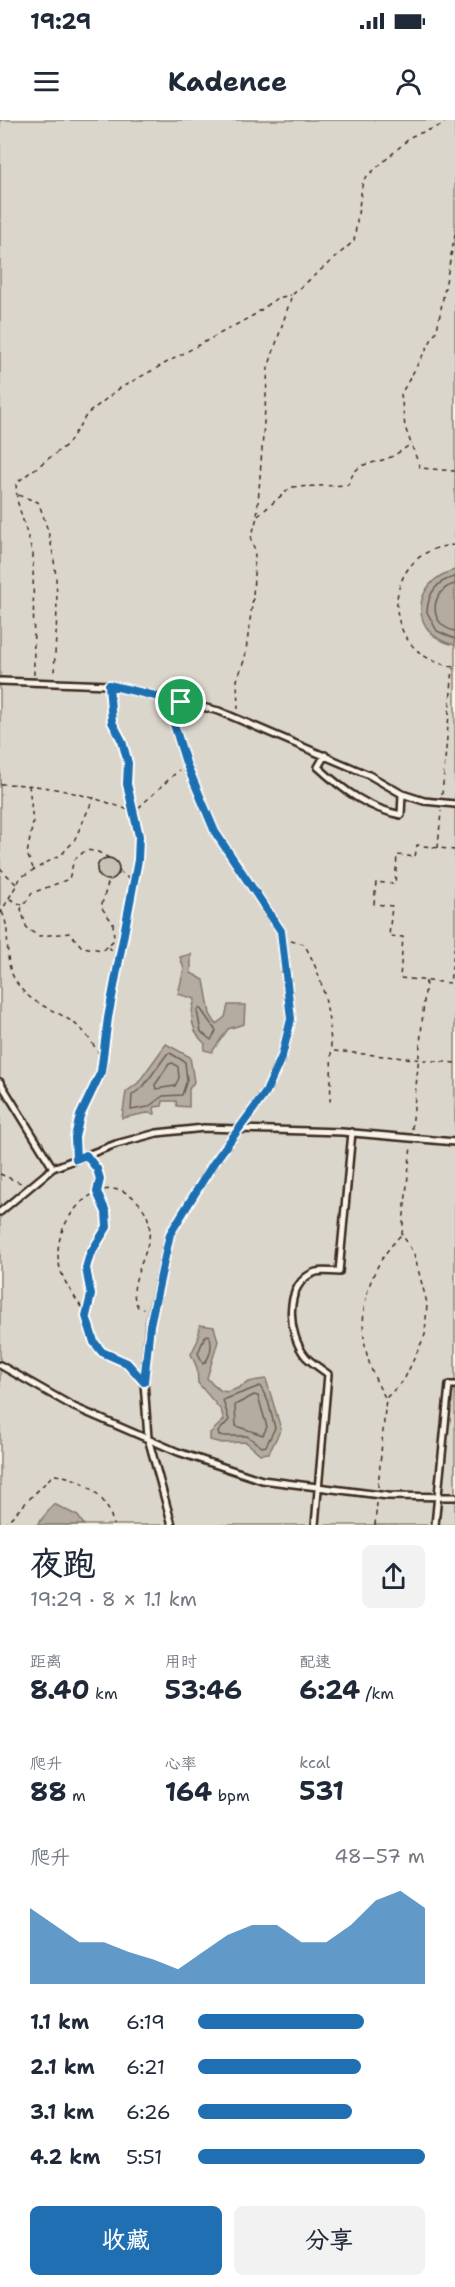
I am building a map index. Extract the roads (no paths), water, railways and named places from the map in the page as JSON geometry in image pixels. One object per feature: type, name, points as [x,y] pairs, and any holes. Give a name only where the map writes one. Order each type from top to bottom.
[{"type":"lane","points":[[0,681],[109,685],[181,702],[238,719],[325,755],[402,794],[455,804]]},
{"type":"lane","points":[[172,1525],[148,1439],[144,1382],[153,1311],[170,1234],[213,1164],[266,1092],[282,1056],[291,1019],[281,931],[215,832],[186,763],[174,724],[181,702]]},
{"type":"lane","points":[[325,755],[318,767],[353,796],[378,810],[401,815],[402,794]]},
{"type":"lane","points":[[0,1082],[52,1168]]},
{"type":"lane","points":[[0,1212],[52,1168],[116,1144],[157,1133],[204,1128],[352,1132],[455,1142]]},
{"type":"lane","points":[[315,1525],[328,1374],[306,1356],[297,1342],[292,1328],[291,1312],[294,1294],[302,1280],[317,1272],[339,1272],[352,1132]]},
{"type":"lane","points":[[0,1365],[74,1407],[148,1439],[262,1480],[378,1494],[455,1497]]},
{"type":"lane","points":[[435,1525],[449,1385],[455,1385]]},
{"type":"water","points":[[455,570],[455,645],[440,640],[429,631],[423,620],[421,608],[423,596],[430,585],[440,576]]},
{"type":"water","points":[[191,954],[191,973],[204,980],[210,1014],[216,1024],[225,1017],[228,1005],[245,1005],[244,1024],[228,1029],[212,1052],[204,1050],[205,1044],[197,1034],[193,1023],[192,1012],[195,999],[178,994],[184,969],[180,957]]},
{"type":"water","points":[[166,1044],[190,1057],[194,1082],[189,1089],[189,1107],[177,1106],[176,1101],[163,1101],[162,1106],[154,1107],[155,1114],[147,1113],[122,1118],[126,1092],[138,1083]]},
{"type":"water","points":[[200,1325],[214,1327],[218,1341],[207,1378],[212,1384],[226,1392],[249,1382],[266,1379],[281,1429],[269,1453],[260,1454],[246,1442],[221,1443],[210,1440],[210,1433],[224,1420],[221,1410],[198,1383],[197,1368],[191,1354],[198,1340]]},
{"type":"water","points":[[54,1504],[78,1516],[84,1525],[37,1525]]}]
